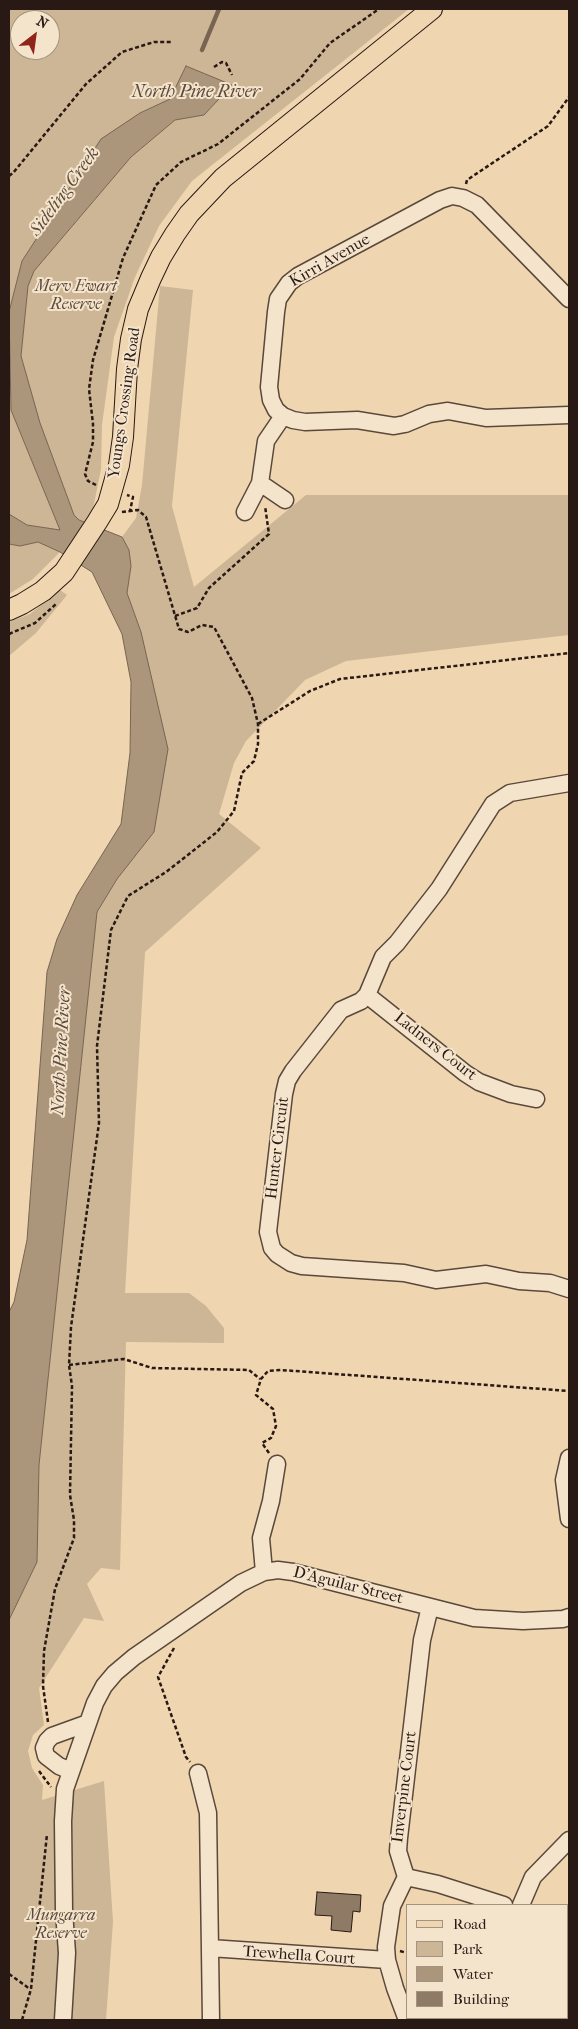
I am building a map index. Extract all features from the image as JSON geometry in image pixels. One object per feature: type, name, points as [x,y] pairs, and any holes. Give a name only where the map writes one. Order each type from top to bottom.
[{"type":"main road","name":"Youngs Crossing Road","points":[[9,610],[43,591],[55,581],[71,563],[97,522],[110,497],[119,465],[123,437],[127,369],[131,339],[138,310],[161,257],[189,214],[223,178],[432,9]]},
{"type":"street","name":"Kirri Avenue","points":[[283,416],[276,410],[271,400],[269,387],[276,312],[282,290],[298,276],[440,200],[452,196],[463,198]]},
{"type":"street","points":[[463,198],[471,200],[486,213],[569,299]]},
{"type":"street","points":[[245,512],[260,483],[266,441],[283,416],[305,422],[357,420],[394,426],[405,424],[430,414],[448,411],[486,418],[569,415]]},
{"type":"street","points":[[260,483],[284,500]]},
{"type":"street","points":[[367,995],[383,957],[397,943],[439,889],[493,804],[501,797],[510,793],[569,784]]},
{"type":"street","name":"Ladners Court","points":[[367,995],[479,1082],[495,1090],[536,1099]]},
{"type":"street","name":"Hunter Circuit","points":[[367,995],[341,1010],[288,1081],[284,1094],[268,1232],[272,1248],[284,1260],[302,1266],[404,1272],[436,1280],[486,1274],[550,1283],[569,1289]]},
{"type":"street","points":[[569,1458],[564,1480],[569,1519]]},
{"type":"street","points":[[264,1572],[261,1538],[271,1501],[277,1464]]},
{"type":"street","name":"D'Aguilar Street","points":[[65,1768],[104,1686],[115,1673],[164,1635],[241,1583],[264,1572],[278,1570],[293,1572],[474,1618],[500,1621],[550,1620],[569,1617]]},
{"type":"street","name":"Inverpine Court","points":[[406,1877],[398,1851],[399,1838],[422,1640],[430,1607]]},
{"type":"street","points":[[63,2020],[67,1952],[62,1821],[65,1768],[46,1756],[44,1748],[46,1741],[61,1732],[88,1722]]},
{"type":"street","points":[[198,1773],[208,1814],[211,2020]]},
{"type":"street","points":[[521,1904],[534,1877],[569,1840]]},
{"type":"street","points":[[406,2017],[387,1960],[386,1947],[392,1906],[406,1877],[438,1884],[501,1904]]},
{"type":"street","name":"Trewhella Court","points":[[210,1948],[387,1960]]},
{"type":"path","points":[[9,176],[86,84],[122,52],[154,42],[172,42]]},
{"type":"path","points":[[214,67],[222,62],[226,64],[232,75]]},
{"type":"path","points":[[463,198],[467,180],[548,126],[569,98]]},
{"type":"path","points":[[175,616],[196,608],[209,588],[269,534],[260,483]]},
{"type":"path","points":[[48,1723],[43,1686],[44,1651],[55,1589],[74,1538],[74,1520],[70,1495],[72,1386],[69,1365],[71,1327],[99,1123],[97,1046],[110,930],[128,896],[166,872],[217,832],[234,811],[242,773],[254,761],[258,744],[258,724],[252,698],[214,627],[202,625],[188,632],[179,629],[146,517],[138,510],[130,511]]},
{"type":"path","points":[[258,724],[310,691],[340,679],[569,653]]},
{"type":"path","points":[[69,1365],[124,1359],[152,1368],[249,1370],[261,1379]]},
{"type":"path","points":[[277,1464],[262,1443],[271,1438],[276,1426],[273,1409],[256,1395],[261,1379],[268,1371],[281,1370],[569,1391]]},
{"type":"path","points":[[164,1635],[175,1649],[158,1677],[186,1757],[198,1773]]},
{"type":"path","points":[[51,1794],[65,1768]]},
{"type":"path","points":[[22,2020],[31,1989],[47,1833]]},
{"type":"path","points":[[9,1974],[31,1989]]},
{"type":"green space","name":"Merv Ewart Reserve","points":[[9,9],[409,9],[192,181],[159,226],[135,277],[114,337],[102,425],[101,469],[93,509],[86,523],[74,515],[40,424],[21,356],[28,286],[34,271],[131,157],[175,120],[204,115],[232,85],[186,66],[171,99],[140,113],[51,217],[22,261],[9,312]]},
{"type":"green space","name":"Mungarra Reserve","points":[[160,286],[193,290],[172,506],[194,587],[306,495],[569,495],[569,635],[346,661],[305,680],[246,741],[234,763],[219,814],[261,848],[145,952],[125,1293],[189,1293],[206,1306],[224,1328],[224,1343],[126,1342],[120,1570],[101,1568],[87,1584],[104,1621],[84,1618],[39,1688],[44,1725],[33,1735],[28,1751],[32,1768],[43,1785],[42,1800],[104,1781],[113,1922],[106,2020],[9,2020],[9,1620],[37,1562],[39,1465],[97,912],[117,879],[154,832],[141,632],[127,593],[131,566],[129,550],[122,537],[136,518],[142,485]]},
{"type":"green space","points":[[9,371],[11,410],[60,530],[27,525],[9,514]]},
{"type":"green space","points":[[38,542],[60,552],[33,579],[9,594],[9,544],[20,546]]},
{"type":"green space","points":[[60,590],[67,595],[36,633],[9,656],[9,622],[30,614]]},
{"type":"green space","points":[[569,1968],[569,2020],[503,2020],[568,2019]]},
{"type":"water","name":"North Pine River","points":[[186,66],[232,85],[204,115],[175,120],[131,157],[34,271],[28,286],[21,356],[40,423],[74,515],[79,520],[122,537],[129,550],[131,566],[127,593],[141,632],[168,749],[154,832],[117,879],[97,912],[39,1465],[37,1562],[9,1620],[9,1312],[14,1302],[27,1240],[47,972],[57,939],[77,895],[121,824],[130,753],[131,682],[122,634],[92,572],[60,552],[38,542],[20,546],[9,544],[9,514],[27,525],[60,530],[11,410],[9,312],[22,261],[101,139],[140,113],[170,99]]},
{"type":"building","points":[[317,1892],[361,1895],[360,1912],[353,1911],[351,1932],[331,1930],[332,1916],[315,1915]]},
{"type":"waterway","name":"Sideling Creek","points":[[202,50],[219,9]]}]
